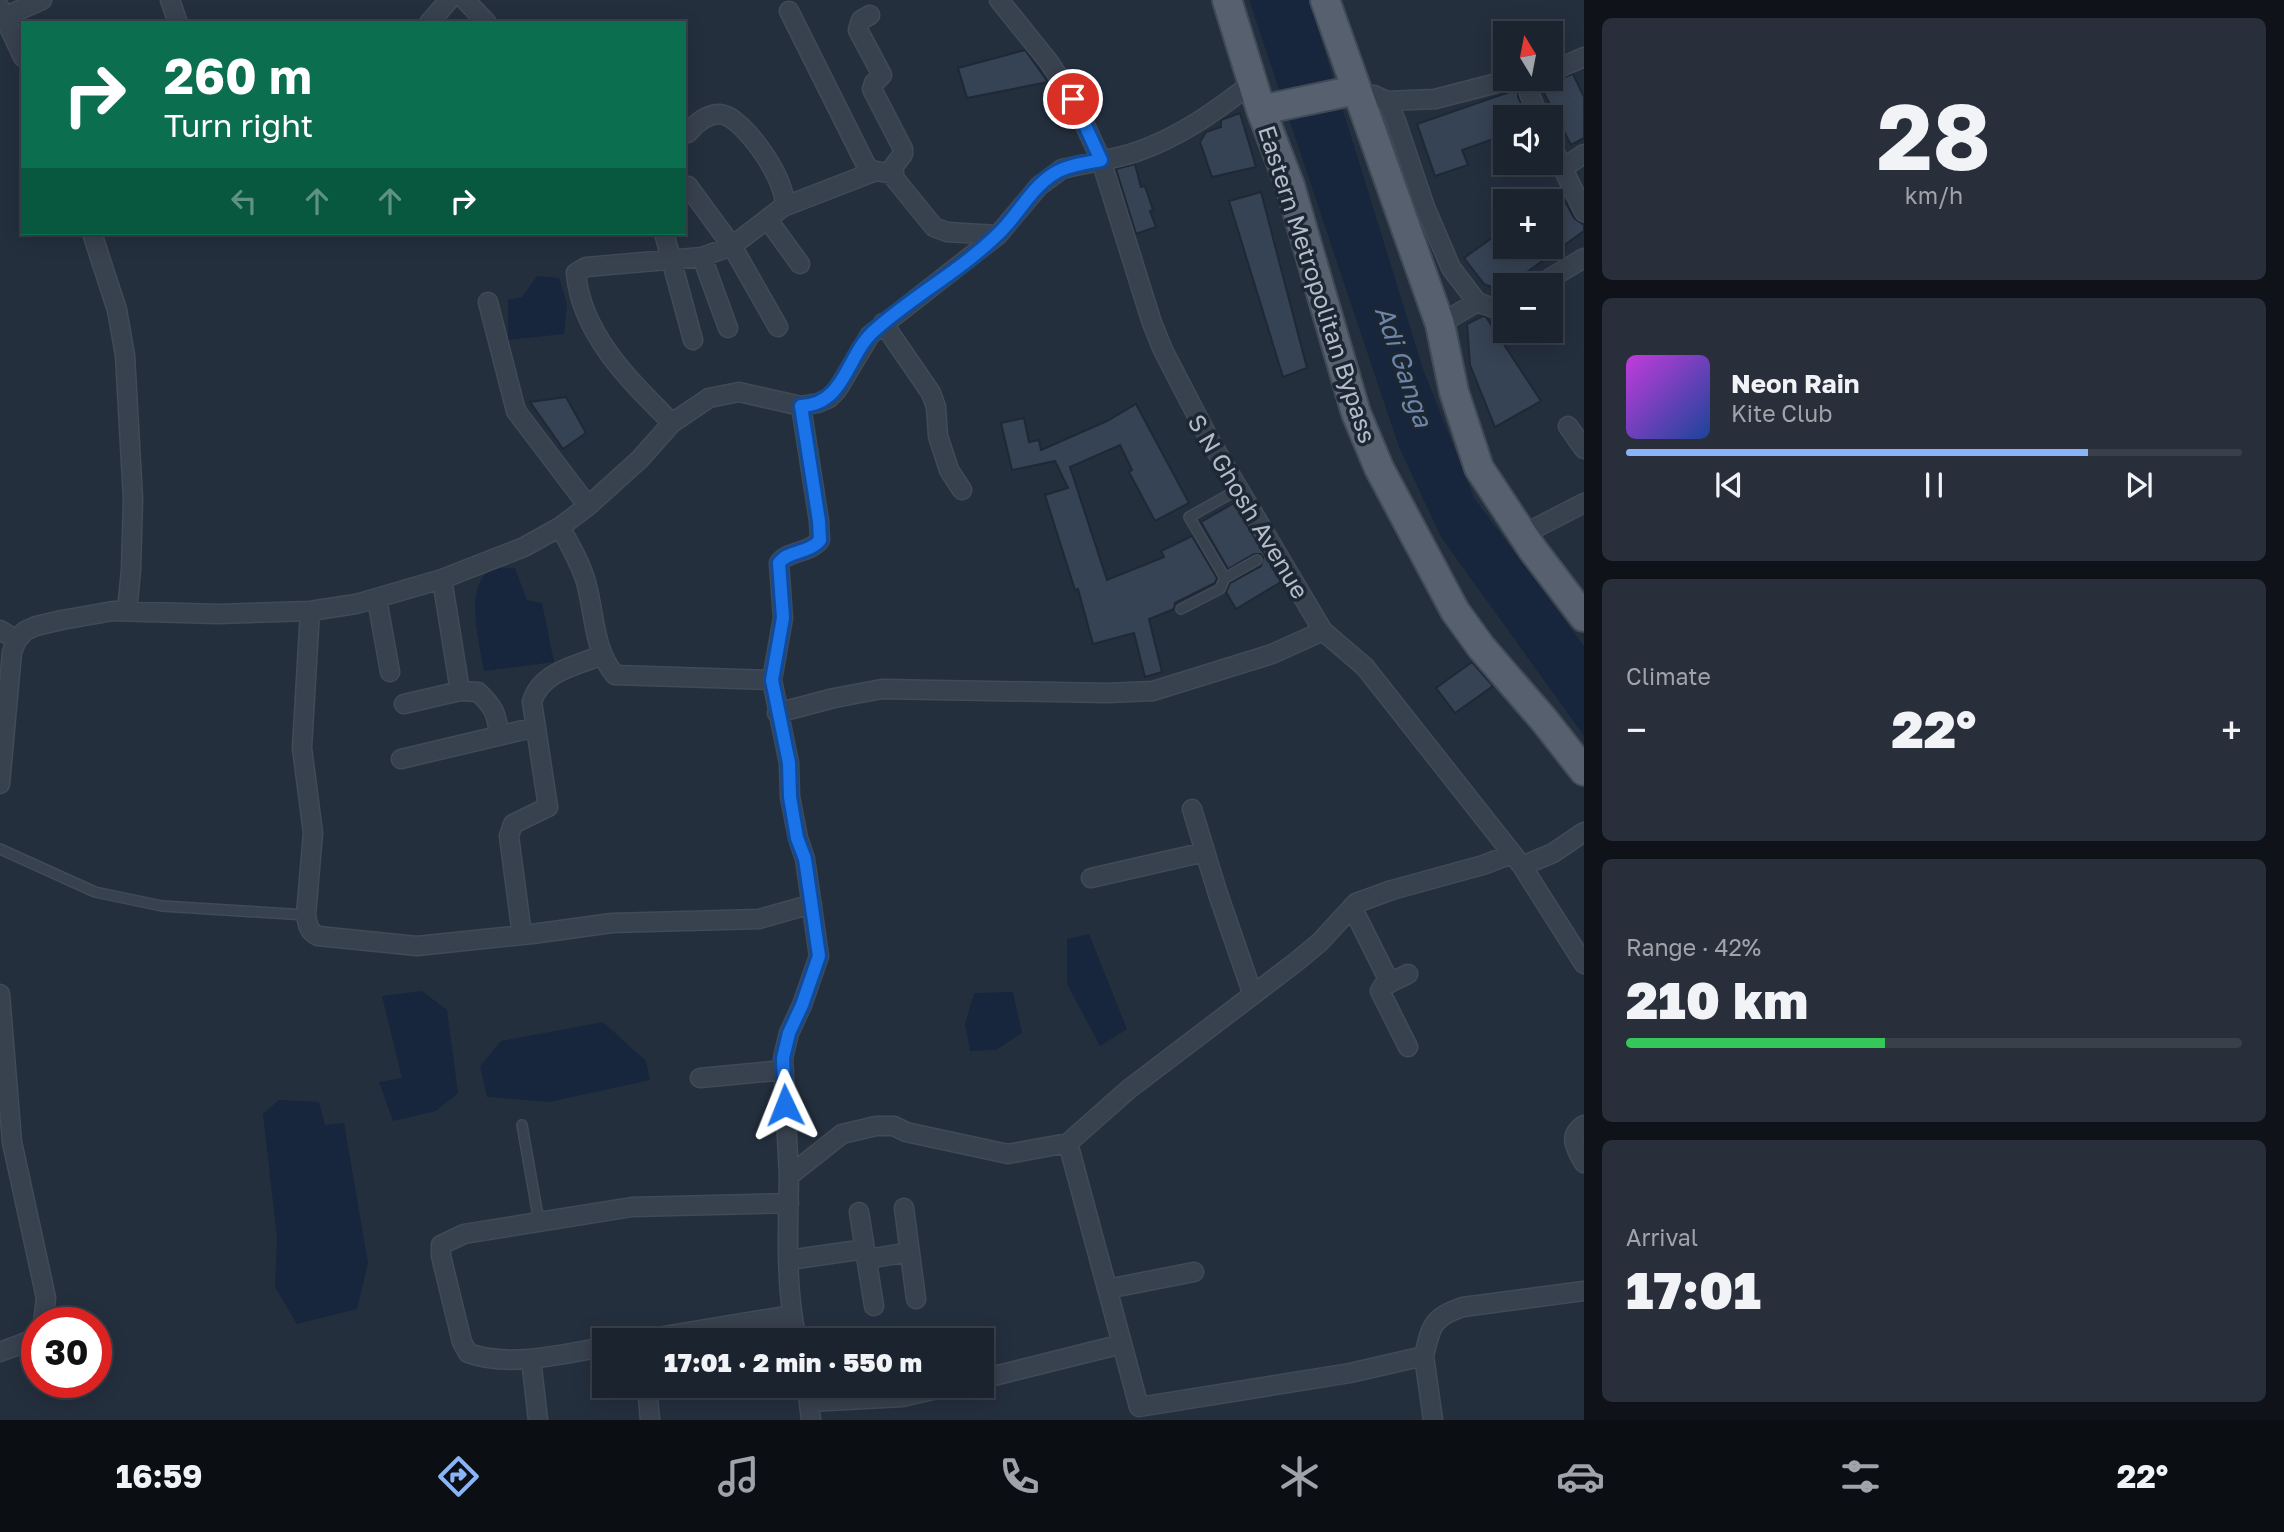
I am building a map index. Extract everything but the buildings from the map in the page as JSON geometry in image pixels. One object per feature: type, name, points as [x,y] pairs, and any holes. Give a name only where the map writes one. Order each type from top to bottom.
[{"type":"main road","name":"Eastern Metropolitan Bypass","points":[[1227,0],[1261,110],[1290,186],[1356,413],[1379,468],[1455,611],[1481,647],[1584,771]]},
{"type":"main road","points":[[1325,0],[1440,324],[1454,391],[1479,468],[1522,535],[1584,617]]},
{"type":"main road","name":"Eastern Metropolitan Bypass","points":[[1261,110],[1357,92]]},
{"type":"street","points":[[21,53],[2,12],[42,0]]},
{"type":"street","points":[[170,0],[177,21]]},
{"type":"street","points":[[431,21],[449,0]]},
{"type":"street","points":[[465,0],[485,21]]},
{"type":"street","name":"S N Ghosh Avenue","points":[[999,0],[1061,79],[1077,108],[1101,160],[1152,323],[1186,399],[1323,631],[1365,667],[1517,860],[1584,964]]},
{"type":"street","points":[[789,11],[866,165],[884,172],[939,230],[998,234]]},
{"type":"street","points":[[672,423],[644,396],[599,341],[589,319],[576,273],[586,267],[702,257],[732,246],[783,207],[884,172],[894,166],[903,151],[874,92],[874,83],[882,75],[858,30],[861,20],[870,15]]},
{"type":"street","points":[[1563,66],[1584,57]]},
{"type":"street","points":[[0,784],[10,664],[17,640],[25,631],[36,626],[99,613],[127,611],[202,614],[310,611],[377,599],[442,579],[524,547],[560,527],[588,506],[640,459],[672,423],[709,398],[728,393],[748,393],[801,406],[829,398],[837,390],[865,341],[883,323],[998,234],[1032,193],[1054,174],[1062,169],[1138,152],[1178,135],[1217,111],[1252,83]]},
{"type":"street","points":[[1357,92],[1374,94],[1387,101],[1436,99],[1493,84]]},
{"type":"street","points":[[1387,101],[1425,207],[1451,268],[1477,302],[1493,308]]},
{"type":"street","points":[[688,133],[696,123],[710,115],[732,117],[759,148],[781,186],[785,195],[783,207]]},
{"type":"street","points":[[1584,154],[1563,168],[1584,212]]},
{"type":"street","points":[[688,186],[732,246],[778,327]]},
{"type":"street","points":[[768,220],[800,264]]},
{"type":"street","points":[[93,235],[117,310],[125,355],[133,499],[127,611]]},
{"type":"street","points":[[665,235],[693,340]]},
{"type":"street","points":[[702,257],[728,328]]},
{"type":"street","points":[[1559,273],[1584,258]]},
{"type":"street","points":[[488,302],[516,411],[588,506]]},
{"type":"street","points":[[1440,324],[1477,302]]},
{"type":"street","points":[[883,323],[931,393],[936,407],[938,436],[949,470],[962,490]]},
{"type":"street","points":[[795,1328],[787,1220],[789,1176],[783,1058],[789,1033],[819,956],[805,859],[797,838],[790,797],[789,763],[772,680],[783,618],[779,563],[783,558],[810,549],[820,540],[801,406]]},
{"type":"street","points":[[1568,426],[1584,449]]},
{"type":"street","points":[[1522,535],[1584,503]]},
{"type":"street","points":[[560,527],[576,555],[586,582],[605,663],[615,675],[772,680]]},
{"type":"street","points":[[442,579],[460,691]]},
{"type":"street","points":[[377,599],[390,673]]},
{"type":"street","points":[[310,611],[302,748],[313,833],[306,915],[311,933],[318,936],[417,946],[612,923],[759,919],[812,904]]},
{"type":"street","points":[[0,630],[17,640]]},
{"type":"street","points":[[777,713],[882,689],[1108,693],[1153,691],[1272,654],[1323,631]]},
{"type":"street","points":[[522,935],[509,836],[513,824],[548,807],[532,702],[535,691],[550,676],[603,655]]},
{"type":"street","points":[[404,704],[460,691],[478,692],[498,715],[499,736]]},
{"type":"street","points":[[401,758],[536,727]]},
{"type":"street","points":[[1192,809],[1253,995]]},
{"type":"street","points":[[789,1176],[842,1134],[876,1126],[894,1126],[906,1132],[1008,1154],[1068,1143],[1129,1089],[1320,942],[1356,903],[1392,890],[1483,865],[1553,853],[1584,832]]},
{"type":"street","points":[[1091,878],[1205,852]]},
{"type":"street","points":[[1352,907],[1390,983]]},
{"type":"street","points":[[1408,974],[1381,988],[1408,1047]]},
{"type":"street","points":[[0,997],[12,1142],[46,1298],[45,1307]]},
{"type":"street","points":[[700,1079],[784,1070]]},
{"type":"street","points":[[1584,1125],[1574,1136],[1574,1144],[1584,1163]]},
{"type":"street","points":[[1068,1143],[1141,1414],[1424,1356]]},
{"type":"street","points":[[592,1349],[531,1359],[481,1358],[468,1353],[459,1330],[441,1256],[441,1245],[464,1234],[632,1207],[789,1203]]},
{"type":"street","points":[[904,1208],[916,1299]]},
{"type":"street","points":[[859,1212],[874,1306]]},
{"type":"street","points":[[789,1260],[910,1252]]},
{"type":"street","points":[[1107,1289],[1194,1272]]},
{"type":"street","points":[[1433,1420],[1424,1356],[1432,1327],[1440,1316],[1463,1307],[1584,1291]]},
{"type":"street","points":[[713,1328],[792,1315]]},
{"type":"street","points":[[0,1352],[21,1344]]},
{"type":"street","points":[[994,1376],[1122,1344]]},
{"type":"street","points":[[531,1359],[538,1420]]},
{"type":"street","points":[[648,1398],[650,1420]]},
{"type":"street","points":[[809,1403],[886,1398]]},
{"type":"lane","points":[[1225,578],[1189,517],[1239,489]]},
{"type":"lane","points":[[1181,609],[1220,589],[1225,578],[1257,560]]},
{"type":"lane","points":[[0,849],[95,892],[162,906],[306,915]]},
{"type":"lane","points":[[522,1125],[540,1222]]},
{"type":"water","name":"Adi Ganga","points":[[1249,0],[1309,0],[1423,369],[1474,498],[1584,646],[1584,736],[1441,537],[1399,447]]},
{"type":"water","points":[[537,276],[559,278],[567,304],[564,334],[508,340],[508,300],[522,297]]},
{"type":"water","points":[[515,568],[527,600],[542,603],[554,662],[484,671],[475,616],[478,587],[484,576],[493,569]]},
{"type":"water","points":[[1089,934],[1127,1029],[1100,1046],[1067,984],[1067,939]]},
{"type":"water","points":[[422,991],[447,1010],[458,1093],[436,1111],[393,1121],[379,1082],[402,1078],[382,996]]},
{"type":"water","points":[[1013,992],[1022,1033],[996,1050],[970,1051],[965,1024],[974,993]]},
{"type":"water","points":[[603,1022],[646,1061],[650,1080],[549,1102],[487,1097],[480,1066],[501,1041]]},
{"type":"water","points":[[279,1100],[319,1102],[325,1125],[344,1123],[368,1263],[357,1309],[297,1324],[275,1287],[277,1238],[263,1114]]},
{"type":"route","points":[[785,1105],[783,1058],[789,1033],[819,956],[805,859],[797,838],[790,797],[789,763],[772,680],[783,618],[778,567],[780,560],[810,549],[820,540],[801,406],[829,398],[837,390],[870,335],[998,234],[1046,179],[1062,169],[1101,160],[1073,99]]}]
